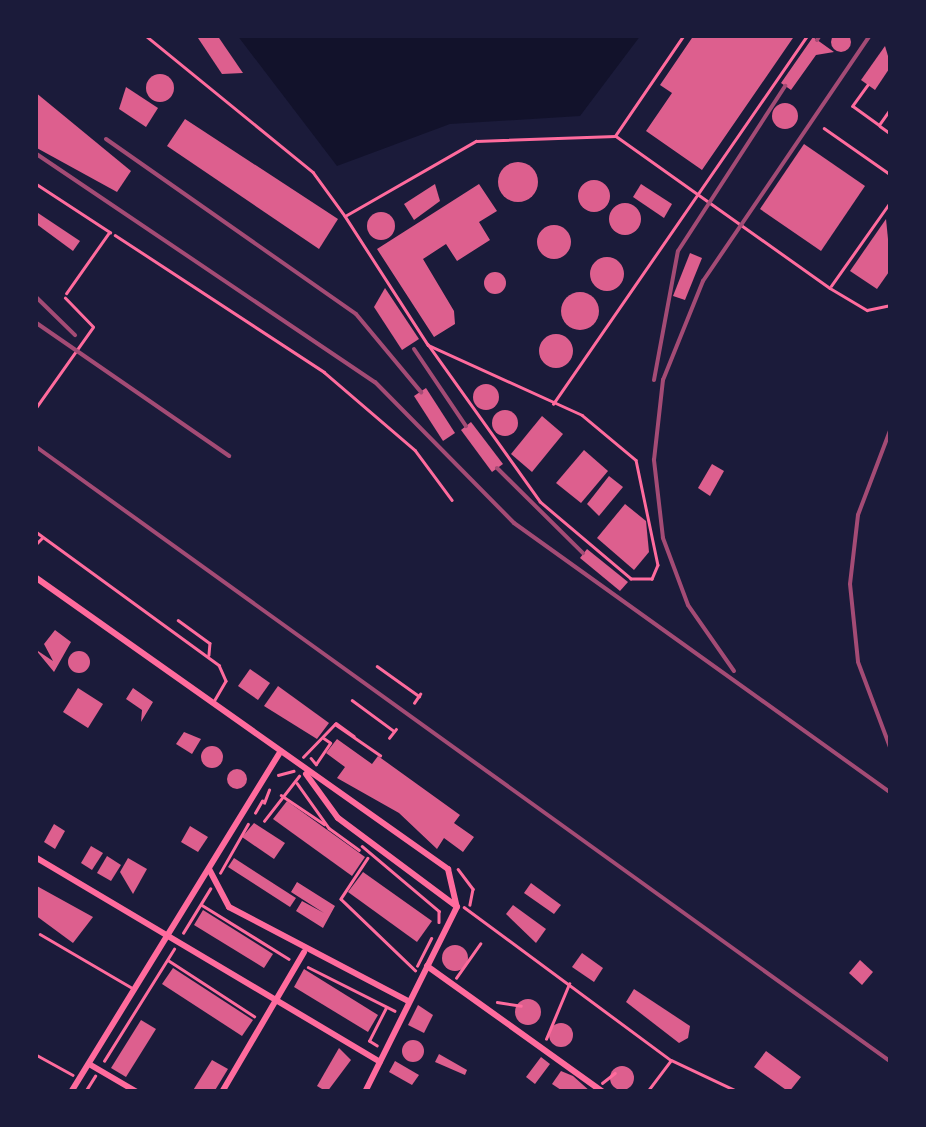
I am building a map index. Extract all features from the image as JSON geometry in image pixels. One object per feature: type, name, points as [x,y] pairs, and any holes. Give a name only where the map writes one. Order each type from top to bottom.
[{"type":"street","points":[[35,577],[282,751],[338,818],[457,907]]},
{"type":"street","points":[[71,1092],[282,751]]},
{"type":"street","points":[[296,768],[448,869],[457,907],[427,966],[404,1000],[364,1092]]},
{"type":"street","points":[[35,857],[380,1062]]},
{"type":"street","points":[[209,869],[229,907],[304,952],[404,1000]]},
{"type":"street","points":[[224,1091],[304,952]]},
{"type":"street","points":[[427,966],[600,1090]]},
{"type":"street","points":[[90,1064],[137,1092]]},
{"type":"lane","points":[[145,35],[313,172],[346,216],[428,345],[540,502],[630,579],[652,579],[658,565],[640,466],[582,415],[552,405],[428,345]]},
{"type":"lane","points":[[614,136],[684,35]]},
{"type":"lane","points":[[552,405],[808,35]]},
{"type":"lane","points":[[868,85],[853,106],[891,134]]},
{"type":"lane","points":[[879,125],[891,108]]},
{"type":"lane","points":[[824,128],[891,175]]},
{"type":"lane","points":[[346,216],[476,141],[614,136],[830,288],[867,310],[891,304]]},
{"type":"lane","points":[[35,183],[110,232],[67,294]]},
{"type":"lane","points":[[830,288],[891,201]]},
{"type":"lane","points":[[35,531],[208,657],[225,674],[213,703]]},
{"type":"lane","points":[[35,545],[43,537]]},
{"type":"lane","points":[[178,620],[212,646],[208,657]]},
{"type":"lane","points":[[40,934],[135,990]]},
{"type":"path","points":[[110,232],[324,372],[415,450],[452,500]]},
{"type":"path","points":[[35,409],[93,327],[74,315],[67,294]]},
{"type":"path","points":[[377,666],[420,695],[414,703]]},
{"type":"path","points":[[352,700],[395,730],[389,738]]},
{"type":"path","points":[[264,803],[279,773],[296,768],[310,756],[334,724],[381,753],[336,723]]},
{"type":"path","points":[[310,756],[316,764],[330,743],[324,739]]},
{"type":"path","points":[[296,768],[297,783],[329,828]]},
{"type":"path","points":[[264,821],[281,795],[297,783]]},
{"type":"path","points":[[281,795],[359,850]]},
{"type":"path","points":[[201,904],[262,944],[362,1000],[398,1012],[404,1000],[416,971],[440,911],[369,857],[341,900],[416,971]]},
{"type":"path","points":[[457,907],[570,983],[671,1060],[738,1092]]},
{"type":"path","points":[[452,984],[480,944]]},
{"type":"path","points":[[167,960],[262,1022]]},
{"type":"path","points":[[541,1046],[554,1030],[570,983]]},
{"type":"path","points":[[487,1008],[498,1000],[521,1006]]},
{"type":"path","points":[[125,1028],[133,1032]]},
{"type":"path","points":[[112,1049],[120,1054]]},
{"type":"path","points":[[35,1054],[79,1079]]},
{"type":"path","points":[[647,1092],[671,1060]]},
{"type":"path","points":[[600,1090],[615,1073]]},
{"type":"shaded area","points":[[237,35],[641,35],[580,116],[450,124],[337,166]]},
{"type":"building","points":[[837,32],[845,32],[851,42],[845,52],[837,52],[831,46],[831,38]]},
{"type":"building","points":[[196,35],[217,35],[243,73],[222,74]]},
{"type":"building","points":[[694,35],[795,35],[702,170],[646,131],[672,93],[660,85]]},
{"type":"building","points":[[813,37],[834,52],[816,55],[791,90],[781,83]]},
{"type":"building","points":[[885,46],[891,66],[875,90],[861,80]]},
{"type":"building","points":[[160,74],[170,78],[174,88],[170,98],[160,102],[150,98],[146,88],[150,78]]},
{"type":"building","points":[[126,87],[158,108],[146,127],[119,109]]},
{"type":"building","points":[[35,92],[131,171],[117,192],[35,147]]},
{"type":"building","points":[[785,103],[794,107],[798,116],[794,125],[785,129],[776,125],[772,116],[776,107]]},
{"type":"building","points":[[185,119],[338,219],[319,249],[167,146]]},
{"type":"building","points":[[804,144],[865,186],[821,251],[760,209]]},
{"type":"building","points":[[518,162],[532,168],[538,182],[532,196],[518,202],[504,196],[498,182],[504,168]]},
{"type":"building","points":[[594,180],[605,185],[610,196],[605,207],[594,212],[583,207],[578,196],[583,185]]},
{"type":"building","points":[[435,184],[440,201],[414,220],[404,204]]},
{"type":"building","points":[[479,184],[497,211],[479,222],[490,240],[457,261],[446,244],[423,259],[454,311],[455,324],[434,337],[377,249]]},
{"type":"building","points":[[641,184],[672,204],[664,218],[633,197]]},
{"type":"building","points":[[625,203],[637,207],[641,219],[637,231],[625,235],[613,231],[609,219],[613,207]]},
{"type":"building","points":[[35,211],[80,241],[73,251],[35,223]]},
{"type":"building","points":[[381,212],[391,216],[395,226],[391,236],[381,240],[371,236],[367,226],[371,216]]},
{"type":"building","points":[[886,219],[891,269],[877,289],[850,271]]},
{"type":"building","points":[[554,225],[566,230],[571,242],[566,254],[554,259],[542,254],[537,242],[542,230]]},
{"type":"building","points":[[690,253],[702,258],[685,300],[673,296]]},
{"type":"building","points":[[607,257],[619,262],[624,274],[619,286],[607,291],[595,286],[590,274],[595,262]]},
{"type":"building","points":[[491,272],[499,272],[506,283],[499,294],[491,294],[484,287],[484,279]]},
{"type":"building","points":[[385,288],[419,339],[402,350],[374,307]]},
{"type":"building","points":[[580,292],[593,298],[599,311],[593,324],[580,330],[567,324],[561,311],[567,298]]},
{"type":"building","points":[[556,334],[568,339],[573,351],[568,363],[556,368],[544,363],[539,351],[544,339]]},
{"type":"building","points":[[486,384],[495,388],[499,397],[495,406],[486,410],[477,406],[473,397],[477,388]]},
{"type":"building","points":[[426,388],[455,433],[443,441],[414,396]]},
{"type":"building","points":[[505,410],[514,414],[518,423],[514,432],[505,436],[496,432],[492,423],[496,414]]},
{"type":"building","points":[[542,416],[563,434],[532,472],[511,454]]},
{"type":"building","points":[[471,422],[503,464],[492,472],[461,430]]},
{"type":"building","points":[[584,450],[608,471],[581,503],[556,483]]},
{"type":"building","points":[[712,464],[724,471],[710,496],[698,488]]},
{"type":"building","points":[[609,476],[623,487],[599,516],[587,504]]},
{"type":"building","points":[[625,504],[646,521],[649,552],[634,570],[597,538]]},
{"type":"building","points":[[587,549],[628,582],[620,591],[580,558]]},
{"type":"building","points":[[55,630],[71,642],[54,672],[35,649],[53,661],[44,644]]},
{"type":"building","points":[[79,651],[87,654],[87,670],[79,673],[71,670],[68,662],[71,654]]},
{"type":"building","points":[[250,669],[270,683],[258,700],[238,686]]},
{"type":"building","points":[[278,686],[329,723],[317,739],[264,706]]},
{"type":"building","points":[[78,688],[103,704],[88,728],[63,712]]},
{"type":"building","points":[[133,688],[153,702],[141,722],[142,710],[126,699]]},
{"type":"building","points":[[184,732],[201,739],[192,754],[176,744]]},
{"type":"building","points":[[337,739],[372,764],[378,756],[460,815],[454,823],[474,837],[463,852],[444,838],[437,849],[399,813],[337,778],[345,767],[326,753]]},
{"type":"building","points":[[212,746],[220,749],[220,765],[212,768],[204,765],[201,757],[204,749]]},
{"type":"building","points":[[233,769],[241,769],[247,779],[241,789],[233,789],[227,783],[227,775]]},
{"type":"building","points":[[287,801],[365,857],[352,876],[273,819]]},
{"type":"building","points":[[254,823],[285,843],[274,859],[242,837]]},
{"type":"building","points":[[54,824],[65,831],[55,849],[44,842]]},
{"type":"building","points":[[190,826],[208,837],[198,852],[181,842]]},
{"type":"building","points":[[91,846],[103,853],[92,870],[81,863]]},
{"type":"building","points":[[107,856],[121,865],[111,881],[97,873]]},
{"type":"building","points":[[128,858],[147,869],[133,894],[120,872]]},
{"type":"building","points":[[234,858],[296,898],[290,907],[228,867]]},
{"type":"building","points":[[363,872],[432,921],[417,942],[348,892]]},
{"type":"building","points":[[297,882],[335,906],[323,928],[296,911],[302,901],[324,913],[291,892]]},
{"type":"building","points":[[531,883],[561,905],[554,914],[524,893]]},
{"type":"building","points":[[35,885],[93,917],[73,943],[35,915]]},
{"type":"building","points":[[513,905],[546,929],[536,943],[506,914]]},
{"type":"building","points":[[203,910],[273,954],[264,968],[194,925]]},
{"type":"building","points":[[455,945],[464,949],[468,958],[464,967],[455,971],[446,967],[442,958],[446,949]]},
{"type":"building","points":[[582,953],[603,968],[594,982],[572,967]]},
{"type":"building","points":[[860,960],[873,972],[862,985],[849,973]]},
{"type":"building","points":[[173,968],[253,1020],[242,1036],[162,984]]},
{"type":"building","points":[[304,969],[378,1015],[368,1032],[294,987]]},
{"type":"building","points":[[634,989],[690,1026],[688,1038],[679,1043],[626,1002]]},
{"type":"building","points":[[528,999],[537,1003],[541,1012],[537,1021],[528,1025],[519,1021],[515,1012],[519,1003]]},
{"type":"building","points":[[418,1005],[433,1015],[424,1033],[408,1025]]},
{"type":"building","points":[[141,1020],[156,1029],[126,1077],[111,1068]]},
{"type":"building","points":[[561,1023],[573,1035],[561,1047],[549,1035]]},
{"type":"building","points":[[413,1040],[421,1043],[421,1059],[413,1062],[405,1059],[402,1051],[405,1043]]},
{"type":"building","points":[[339,1048],[351,1060],[327,1092],[317,1086]]},
{"type":"building","points":[[766,1051],[801,1077],[789,1092],[754,1067]]},
{"type":"building","points":[[439,1054],[467,1070],[465,1075],[435,1062]]},
{"type":"building","points":[[541,1057],[550,1064],[535,1084],[526,1077]]},
{"type":"building","points":[[212,1060],[228,1069],[214,1092],[192,1092]]},
{"type":"building","points":[[395,1061],[419,1075],[412,1085],[389,1072]]},
{"type":"building","points":[[622,1066],[634,1078],[622,1090],[610,1078]]},
{"type":"building","points":[[561,1071],[591,1092],[564,1092],[552,1084]]},
{"type":"railway","points":[[817,40],[820,35]]},
{"type":"railway","points":[[734,671],[688,605],[663,538],[654,460],[663,380],[703,281],[870,35]]},
{"type":"railway","points":[[654,380],[678,251],[785,86]]},
{"type":"railway","points":[[106,139],[356,314],[421,392]]},
{"type":"railway","points":[[35,153],[375,382],[514,523],[891,793]]},
{"type":"railway","points":[[35,296],[75,335]]},
{"type":"railway","points":[[35,322],[229,456]]},
{"type":"railway","points":[[414,349],[466,426]]},
{"type":"railway","points":[[891,428],[858,515],[850,584],[858,662],[891,750]]},
{"type":"railway","points":[[35,446],[891,1062]]},
{"type":"railway","points":[[497,468],[583,553]]}]
